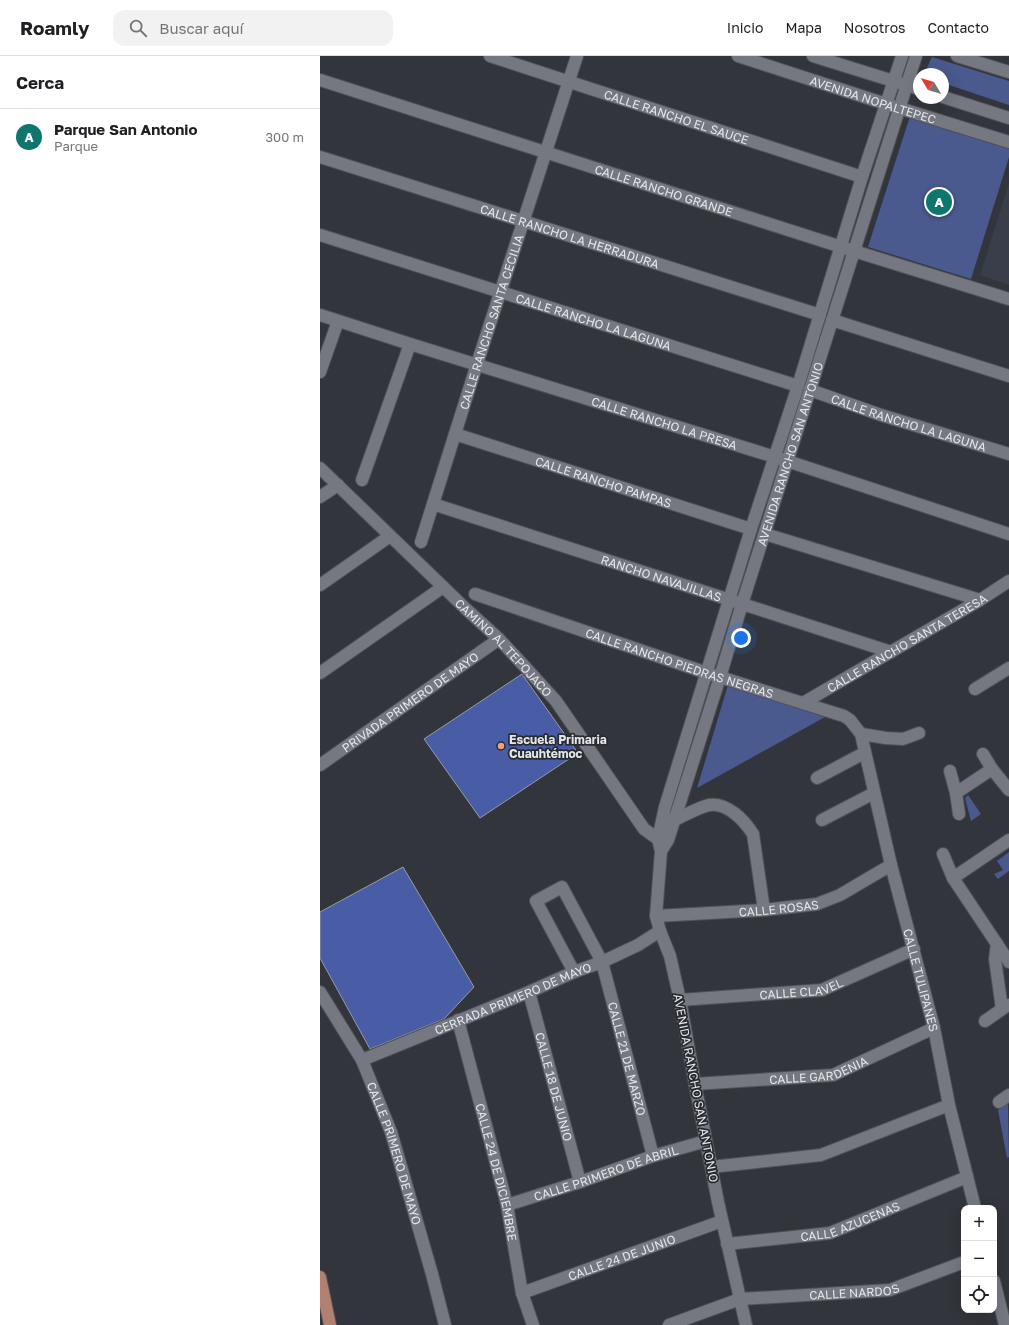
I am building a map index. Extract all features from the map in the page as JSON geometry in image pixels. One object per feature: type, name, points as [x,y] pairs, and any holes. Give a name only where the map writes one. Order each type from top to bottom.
[{"type":"main road","points":[[320,1277],[330,1325]]},
{"type":"street","name":"CALLE RANCHO EL SAUCE","points":[[490,56],[862,176]]},
{"type":"street","name":"CALLE RANCHO SANTA CECILIA","points":[[421,542],[577,56]]},
{"type":"street","name":"AVENIDA NOPALTEPEC","points":[[738,56],[1009,142]]},
{"type":"street","points":[[813,56],[913,87]]},
{"type":"street","name":"AVENIDA RANCHO SAN ANTONIO","points":[[746,1325],[722,1221],[680,1000],[670,956],[656,916],[661,851],[668,820],[720,677],[788,461],[820,315],[862,176],[902,56]]},
{"type":"street","name":"AVENIDA RANCHO SAN ANTONIO","points":[[668,820],[665,807],[751,529],[775,457],[832,320],[916,56]]},
{"type":"street","points":[[957,56],[1009,72]]},
{"type":"street","name":"CALLE RANCHO GRANDE","points":[[320,80],[841,247],[1009,299]]},
{"type":"street","points":[[949,99],[1009,118]]},
{"type":"street","name":"CALLE RANCHO LA HERRADURA","points":[[320,157],[820,315]]},
{"type":"street","name":"CALLE RANCHO LA LAGUNA","points":[[320,235],[804,388],[881,415],[1009,454]]},
{"type":"street","name":"CALLE RANCHO LA PRESA","points":[[320,315],[788,461],[1009,534]]},
{"type":"street","points":[[832,320],[1009,376]]},
{"type":"street","points":[[320,372],[338,321]]},
{"type":"street","points":[[362,480],[410,344]]},
{"type":"street","name":"CALLE RANCHO PAMPAS","points":[[455,434],[751,529]]},
{"type":"street","name":"CAMINO AL TEPOJACO","points":[[320,468],[499,639],[556,701],[644,830],[663,839]]},
{"type":"street","points":[[320,497],[338,485]]},
{"type":"street","name":"RANCHO NAVAJILLAS","points":[[433,504],[891,652]]},
{"type":"street","points":[[765,534],[980,600]]},
{"type":"street","points":[[320,584],[390,536]]},
{"type":"street","name":"CALLE RANCHO SANTA TERESA","points":[[803,703],[980,600],[1009,581]]},
{"type":"street","points":[[320,673],[443,587]]},
{"type":"street","name":"CALLE RANCHO PIEDRAS NEGRAS","points":[[475,594],[707,673],[844,716],[850,720],[861,734]]},
{"type":"street","name":"PRIVADA PRIMERO DE MAYO","points":[[320,765],[499,639]]},
{"type":"street","points":[[975,689],[1009,668]]},
{"type":"street","points":[[817,778],[864,752],[861,734],[904,739],[919,733]]},
{"type":"street","name":"CALLE TULIPANES","points":[[864,752],[891,865],[934,1028],[949,1105],[974,1205]]},
{"type":"street","points":[[983,754],[1009,790]]},
{"type":"street","points":[[956,793],[992,768]]},
{"type":"street","points":[[950,772],[956,793],[959,814]]},
{"type":"street","points":[[822,820],[874,793]]},
{"type":"street","points":[[668,820],[708,805],[719,805],[726,808],[747,826],[753,834],[764,910]]},
{"type":"street","points":[[953,878],[1009,840]]},
{"type":"street","points":[[943,854],[953,878],[1009,962]]},
{"type":"street","name":"CALLE ROSAS","points":[[656,916],[764,910],[817,904],[840,895],[891,865]]},
{"type":"street","name":"CALLE 21 DE MARZO","points":[[574,972],[536,901],[562,887],[602,962],[654,1156]]},
{"type":"street","name":"CERRADA PRIMERO DE MAYO","points":[[362,1060],[529,992],[574,972],[602,962],[638,946],[660,931]]},
{"type":"street","points":[[986,1021],[1006,1007],[995,959],[997,944]]},
{"type":"street","name":"CALLE CLAVEL","points":[[680,1000],[822,990],[914,949]]},
{"type":"street","name":"CALLE PRIMERO DE MAYO","points":[[320,992],[362,1060],[391,1132],[432,1274],[445,1325]]},
{"type":"street","name":"CALLE 18 DE JUNIO","points":[[529,992],[580,1182]]},
{"type":"street","name":"CALLE 24 DE DICIEMBRE","points":[[458,1020],[507,1205],[522,1293],[533,1325]]},
{"type":"street","name":"CALLE GARDENIA","points":[[695,1084],[833,1075],[934,1028]]},
{"type":"street","points":[[711,1166],[821,1155],[949,1105]]},
{"type":"street","name":"CALLE PRIMERO DE ABRIL","points":[[507,1205],[580,1182],[654,1156],[706,1141]]},
{"type":"street","name":"CALLE AZUCENAS","points":[[727,1244],[830,1232],[966,1177]]},
{"type":"street","name":"CALLE 24 DE JUNIO","points":[[522,1293],[722,1221]]},
{"type":"street","name":"CALLE NARDOS","points":[[669,1325],[740,1299],[890,1290],[961,1263]]},
{"type":"street","points":[[997,1293],[1005,1325]]},
{"type":"shaded area","points":[[932,57],[1009,81],[1009,105],[949,85],[949,68],[927,68]]},
{"type":"shaded area","points":[[911,113],[1009,145],[1009,157],[971,279],[868,247]]},
{"type":"shaded area","points":[[1009,183],[1009,285],[980,275]]},
{"type":"shaded area","points":[[728,685],[825,717],[697,788]]},
{"type":"shaded area","points":[[968,795],[981,814],[971,821],[965,798]]},
{"type":"shaded area","points":[[1009,852],[1009,871],[998,879],[994,874],[1003,870],[997,861]]},
{"type":"shaded area","points":[[1008,1103],[1009,1157],[1007,1158],[998,1110]]},
{"type":"building","name":"Escuela Primaria Cuauhtémoc","points":[[522,674],[578,753],[480,818],[424,739]]},
{"type":"building","points":[[403,867],[474,987],[444,1019],[370,1049],[320,958],[320,912]]},
{"type":"place","name":"Parque San Antonio","points":[[939,202]]},
{"type":"place","name":"Escuela Primaria Cuauhtémoc","points":[[501,746]]}]
